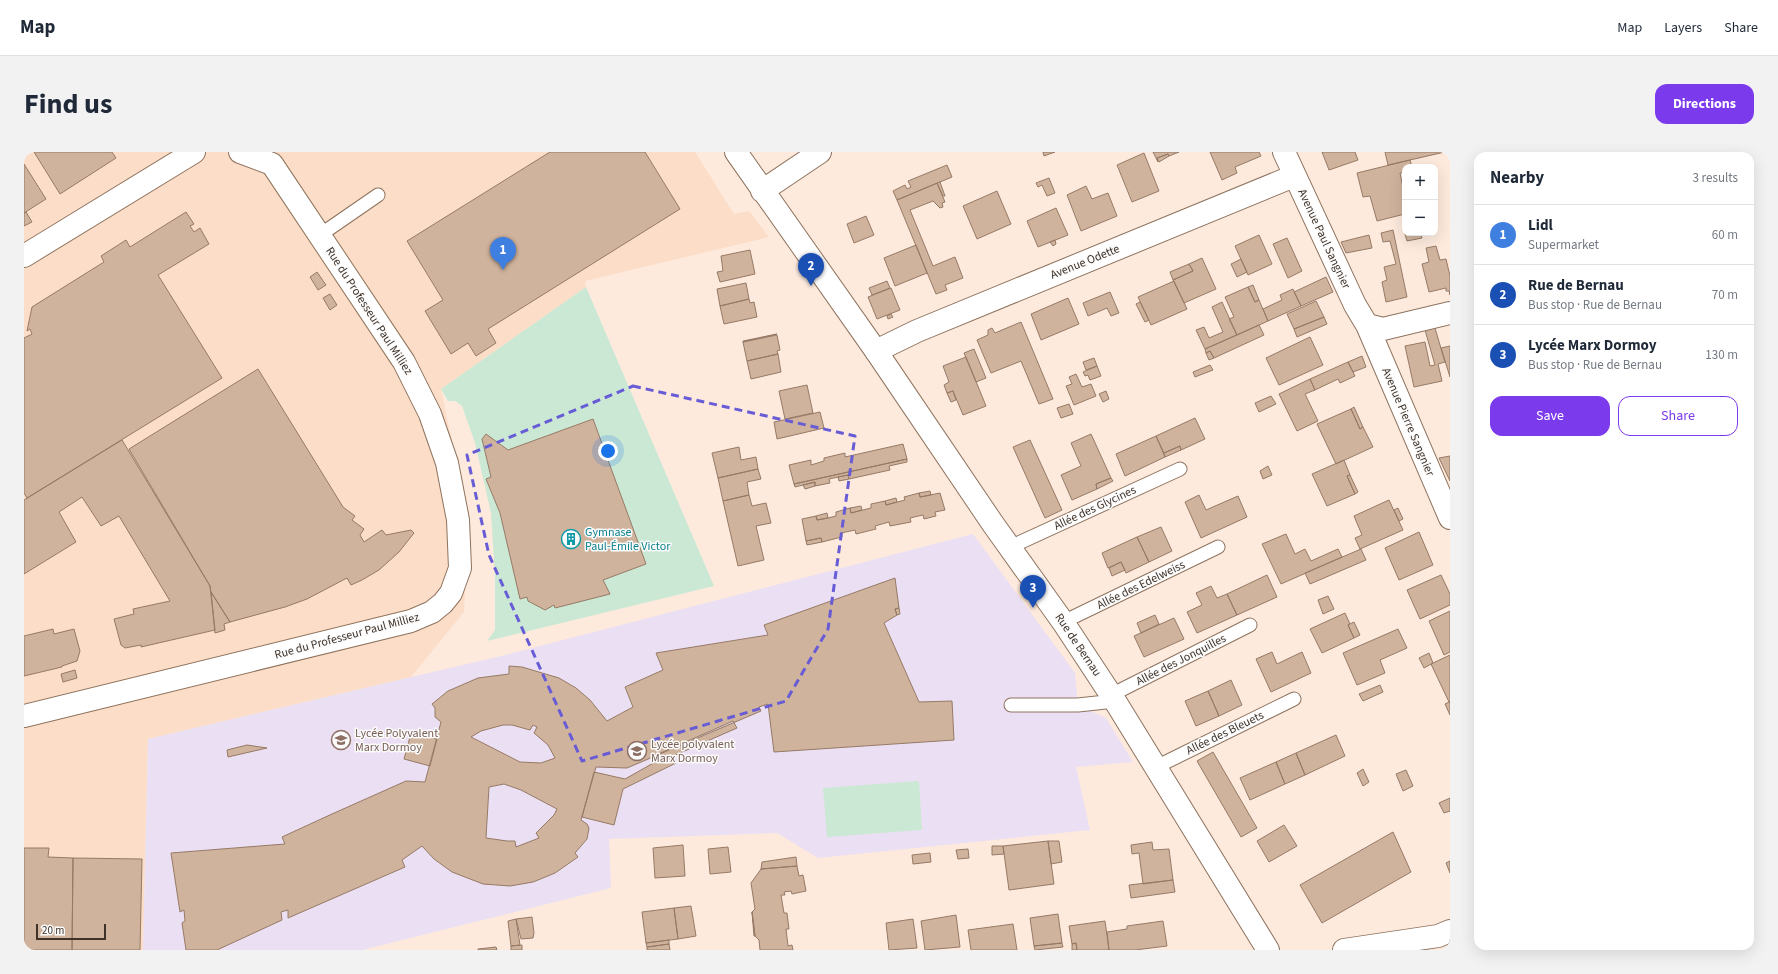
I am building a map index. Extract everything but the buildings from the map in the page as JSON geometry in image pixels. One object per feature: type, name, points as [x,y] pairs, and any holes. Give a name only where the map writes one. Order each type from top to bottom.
[{"type":"street","points":[[24,256],[194,152]]},
{"type":"street","name":"Rue du Professeur Paul Milliez","points":[[24,716],[411,621],[432,612],[443,603],[450,593],[460,568],[458,520],[448,463],[430,414],[404,362],[320,235],[273,158],[240,152]]},
{"type":"street","name":"Rue de Bernau","points":[[736,152],[876,352],[993,524],[1063,622],[1113,698],[1268,950]]},
{"type":"street","points":[[762,191],[820,152]]},
{"type":"street","name":"Avenue Paul Sangnier","points":[[1284,152],[1355,305],[1367,325]]},
{"type":"street","name":"Avenue Odette","points":[[876,352],[918,331],[1294,176]]},
{"type":"street","points":[[1367,325],[1383,329],[1450,313]]},
{"type":"street","name":"Avenue Pierre Sangnier","points":[[1367,325],[1450,518]]},
{"type":"street","points":[[1344,950],[1438,936],[1450,931]]},
{"type":"lane","points":[[320,235],[378,195]]},
{"type":"lane","name":"Allée des Glycines","points":[[1010,546],[1180,469]]},
{"type":"lane","name":"Allée des Edelweiss","points":[[1063,622],[1218,547]]},
{"type":"lane","name":"Allée des Jonquilles","points":[[1113,698],[1250,625]]},
{"type":"lane","points":[[1011,704],[1078,705],[1113,698]]},
{"type":"lane","name":"Allée des Bleuets","points":[[1156,767],[1294,699]]},
{"type":"highlighted area","points":[[633,386],[855,436],[828,629],[786,701],[582,761],[489,555],[467,455]]},
{"type":"shaded area","points":[[24,152],[695,152],[734,214],[749,211],[769,237],[585,281],[586,287],[441,389],[461,485],[467,548],[464,612],[411,677],[148,739],[143,950],[24,950]]},
{"type":"shaded area","name":"Lycée polyvalent Marx Dormoy","points":[[973,534],[1075,673],[1078,705],[1106,718],[1133,762],[1076,767],[1090,830],[818,858],[777,833],[609,839],[611,888],[362,950],[143,950],[148,739],[501,656]]},
{"type":"green space","points":[[586,287],[714,586],[487,641],[495,630],[495,576],[491,513],[475,443],[462,406],[455,401],[448,401],[441,389]]},
{"type":"green space","points":[[919,781],[922,830],[827,837],[823,788]]},
{"type":"place","name":"Lidl","points":[[503,270]]},
{"type":"place","name":"Rue de Bernau","points":[[811,286]]},
{"type":"place","name":"Gymnase Paul-Émile Victor","points":[[571,539]]},
{"type":"place","name":"Lycée Marx Dormoy","points":[[1033,608]]},
{"type":"place","name":"Lycée Polyvalent Marx Dormoy","points":[[341,740]]},
{"type":"place","name":"Lycée polyvalent Marx Dormoy","points":[[637,751]]}]
